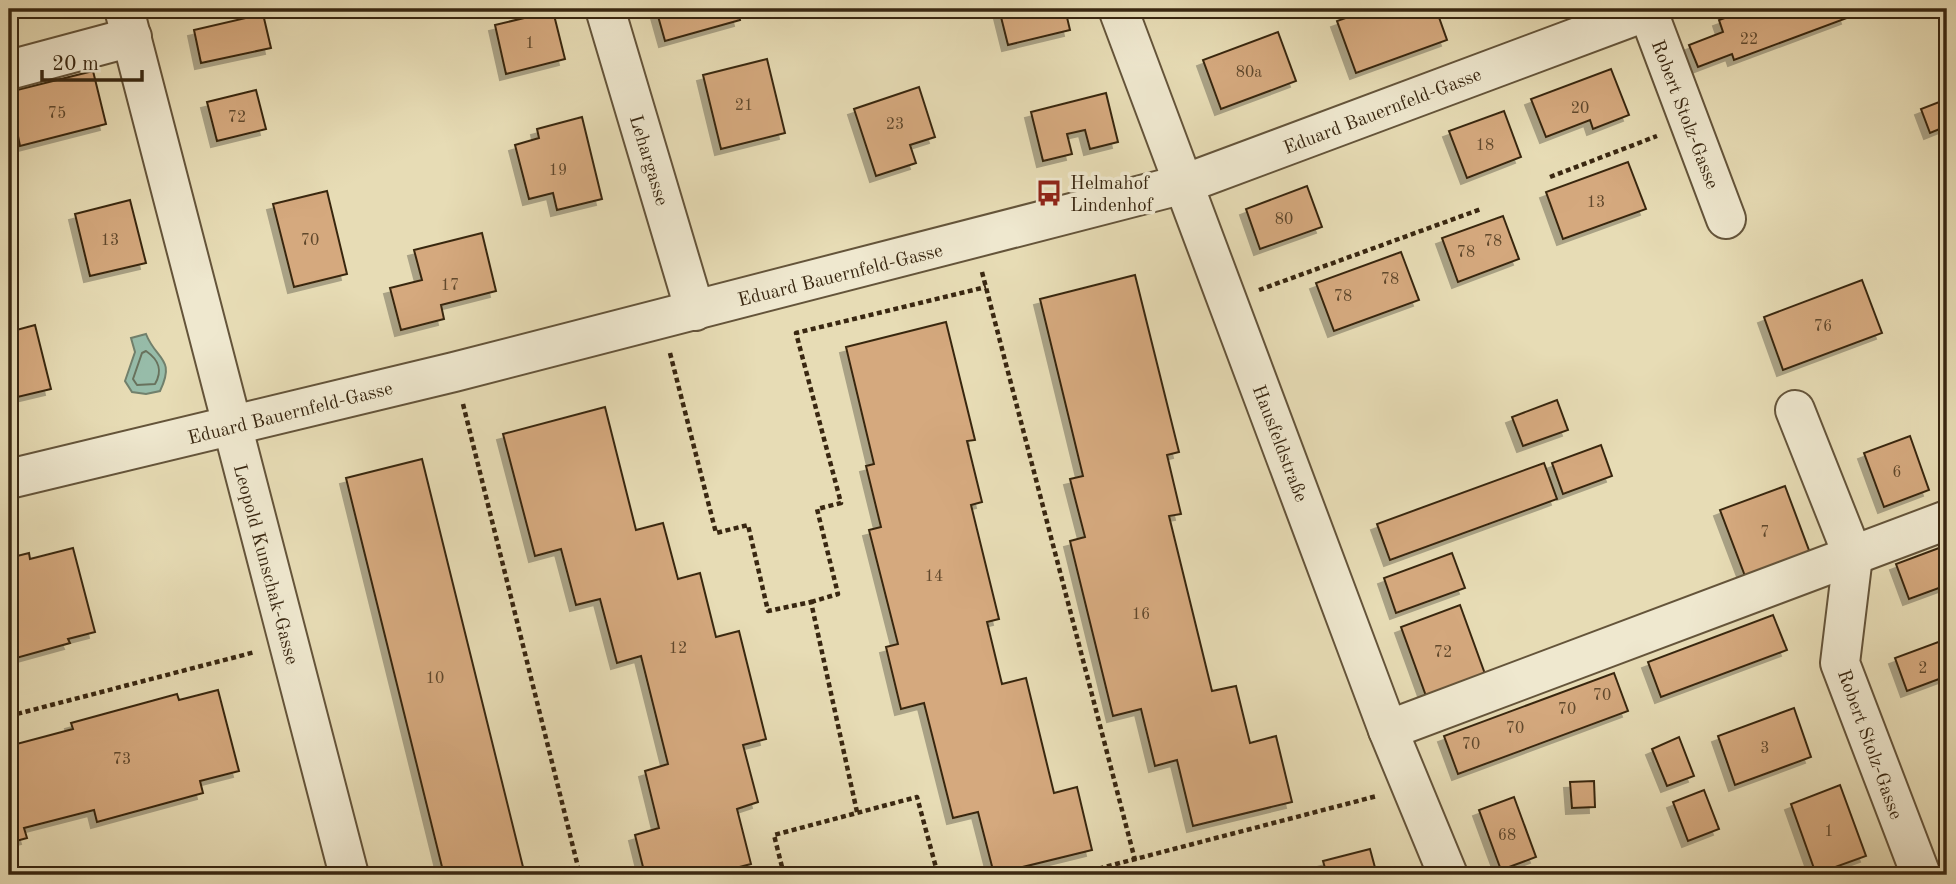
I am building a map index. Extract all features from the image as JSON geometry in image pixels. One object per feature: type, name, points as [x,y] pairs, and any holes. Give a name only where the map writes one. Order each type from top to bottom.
[{"type":"street","name":"Lehargasse","points":[[605,9],[679,315]]},
{"type":"street","name":"Hausfeldstraße","points":[[1118,9],[1388,730],[1448,875]]},
{"type":"street","name":"Eduard Bauernfeld-Gasse","points":[[9,479],[454,372],[1184,184],[1649,9]]},
{"type":"street","name":"Robert Stolz-Gasse","points":[[1649,9],[1726,219]]},
{"type":"street","points":[[9,70],[128,23]]},
{"type":"street","name":"Leopold Kunschak-Gasse","points":[[128,23],[230,426],[349,875]]},
{"type":"street","name":"Robert Stolz-Gasse","points":[[1795,410],[1853,556],[1840,663],[1921,875]]},
{"type":"street","points":[[1388,730],[1947,520]]},
{"type":"street","points":[[1940,875],[1947,872]]},
{"type":"path","points":[[1550,177],[1690,124]]},
{"type":"path","points":[[1228,302],[1481,209]]},
{"type":"path","points":[[974,240],[1135,860]]},
{"type":"path","points":[[679,315],[716,533],[748,526],[768,611],[838,594],[817,509],[841,503],[796,333],[986,287]]},
{"type":"path","points":[[454,372],[580,875]]},
{"type":"path","points":[[811,602],[857,812]]},
{"type":"path","points":[[9,716],[288,644]]},
{"type":"path","points":[[1074,875],[1412,787]]},
{"type":"path","points":[[784,875],[774,835],[917,797],[937,875]]},
{"type":"water","points":[[146,334],[163,360],[166,372],[160,391],[146,394],[132,392],[125,381],[135,352],[131,338]]},
{"type":"building","points":[[656,9],[737,9],[740,20],[665,41]]},
{"type":"building","points":[[999,9],[1065,9],[1070,30],[1008,45]]},
{"type":"building","points":[[1371,9],[1436,9],[1447,40],[1356,73],[1337,21]]},
{"type":"building","points":[[1750,9],[1844,9],[1847,18],[1734,60],[1732,54],[1698,67],[1689,45],[1723,32],[1719,20]]},
{"type":"building","points":[[553,11],[565,59],[506,74],[495,25]]},
{"type":"building","points":[[263,14],[271,48],[201,63],[194,30]]},
{"type":"building","points":[[1278,32],[1296,81],[1221,109],[1203,60]]},
{"type":"building","points":[[767,59],[785,133],[721,149],[703,75]]},
{"type":"building","points":[[1611,69],[1629,115],[1593,129],[1590,120],[1546,137],[1531,99]]},
{"type":"building","points":[[93,71],[106,124],[20,146],[9,92]]},
{"type":"building","points":[[919,87],[935,137],[910,145],[916,163],[876,176],[854,109]]},
{"type":"building","points":[[256,90],[266,129],[217,141],[207,102]]},
{"type":"building","points":[[1106,93],[1118,142],[1090,149],[1085,130],[1067,134],[1072,154],[1043,161],[1031,112]]},
{"type":"building","points":[[1947,99],[1947,126],[1930,133],[1921,109]]},
{"type":"building","points":[[1504,111],[1521,157],[1467,178],[1449,131]]},
{"type":"building","points":[[582,117],[602,199],[557,210],[553,193],[529,199],[515,145],[539,138],[537,129]]},
{"type":"building","points":[[1628,162],[1646,209],[1563,239],[1546,192]]},
{"type":"building","points":[[1307,186],[1322,227],[1260,249],[1246,209]]},
{"type":"building","points":[[327,191],[347,274],[294,287],[273,204]]},
{"type":"building","points":[[130,200],[146,263],[90,276],[75,214]]},
{"type":"building","points":[[1503,216],[1519,259],[1458,282],[1442,238]]},
{"type":"building","points":[[482,233],[496,291],[441,305],[444,319],[401,330],[390,288],[422,280],[414,250]]},
{"type":"building","points":[[1401,252],[1419,300],[1334,331],[1316,283]]},
{"type":"building","points":[[1135,275],[1179,452],[1167,455],[1181,514],[1169,516],[1212,691],[1236,686],[1250,743],[1276,736],[1292,802],[1193,826],[1177,760],[1155,766],[1141,709],[1113,716],[1070,541],[1085,537],[1070,479],[1083,476],[1040,299]]},
{"type":"building","points":[[1862,280],[1882,333],[1783,370],[1764,317]]},
{"type":"building","points":[[946,322],[975,440],[967,441],[982,502],[971,505],[999,619],[987,622],[1002,684],[1026,678],[1054,793],[1077,787],[1092,850],[994,874],[978,812],[953,818],[924,703],[901,709],[886,647],[898,644],[869,530],[881,527],[866,466],[874,464],[846,347]]},
{"type":"building","points":[[35,325],[51,389],[9,399],[9,332]]},
{"type":"building","points":[[1557,400],[1568,430],[1523,446],[1512,417]]},
{"type":"building","points":[[605,407],[636,530],[663,523],[678,579],[700,573],[716,637],[739,631],[766,739],[743,745],[758,802],[737,809],[751,864],[724,871],[725,875],[645,875],[635,835],[659,828],[645,771],[668,764],[641,656],[617,663],[600,599],[576,605],[561,549],[535,556],[503,434]]},
{"type":"building","points":[[1910,436],[1929,490],[1884,507],[1864,453]]},
{"type":"building","points":[[1601,445],[1612,476],[1563,494],[1552,463]]},
{"type":"building","points":[[422,459],[525,875],[444,875],[346,478]]},
{"type":"building","points":[[1544,463],[1557,499],[1390,560],[1377,524]]},
{"type":"building","points":[[1785,486],[1810,553],[1745,576],[1720,510]]},
{"type":"building","points":[[1947,545],[1947,585],[1909,599],[1896,564]]},
{"type":"building","points":[[73,548],[95,632],[68,639],[70,643],[9,660],[9,558],[29,553],[30,559]]},
{"type":"building","points":[[1452,553],[1465,588],[1396,613],[1384,578]]},
{"type":"building","points":[[1460,605],[1485,674],[1426,696],[1401,627]]},
{"type":"building","points":[[1773,615],[1787,650],[1661,697],[1648,662]]},
{"type":"building","points":[[1941,641],[1947,657],[1947,676],[1907,691],[1895,658]]},
{"type":"building","points":[[1614,673],[1628,711],[1458,774],[1444,736]]},
{"type":"building","points":[[218,690],[239,771],[200,781],[203,793],[97,822],[94,810],[24,828],[27,838],[9,843],[9,746],[73,729],[71,723],[177,694],[179,700]]},
{"type":"building","points":[[1794,708],[1811,757],[1735,785],[1718,736]]},
{"type":"building","points":[[1679,737],[1694,776],[1667,786],[1652,749]]},
{"type":"building","points":[[1594,781],[1595,807],[1572,808],[1570,782]]},
{"type":"building","points":[[1840,785],[1866,856],[1816,874],[1791,804]]},
{"type":"building","points":[[1704,790],[1719,829],[1688,841],[1673,802]]},
{"type":"building","points":[[1514,797],[1536,857],[1501,870],[1479,810]]},
{"type":"building","points":[[1370,849],[1377,875],[1327,875],[1323,861]]},
{"type":"place","name":"Helmahof Lindenhof","points":[[1049,193]]}]
